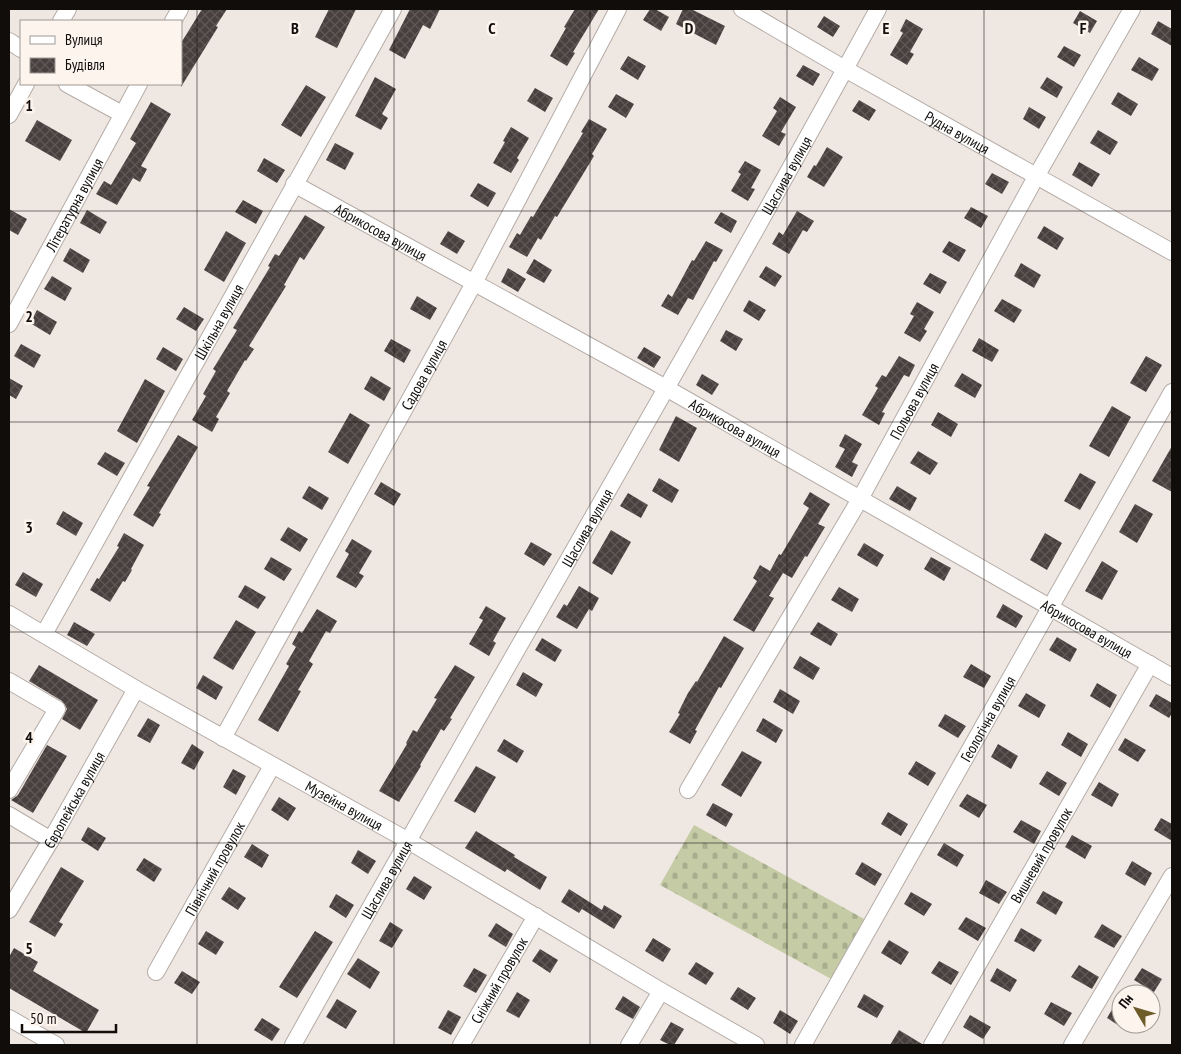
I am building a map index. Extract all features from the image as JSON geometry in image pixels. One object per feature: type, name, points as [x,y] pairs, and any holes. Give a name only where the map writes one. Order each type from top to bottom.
[{"type":"street","points":[[62,20],[68,9]]},
{"type":"street","points":[[174,20],[180,9]]},
{"type":"street","name":"Шкільна вулиця","points":[[44,634],[294,184],[394,9]]},
{"type":"street","name":"Садова вулиця","points":[[223,738],[474,283],[618,9]]},
{"type":"street","name":"Рудна вулиця","points":[[742,9],[845,69],[1172,252]]},
{"type":"street","name":"Щаслива вулиця","points":[[293,1045],[407,840],[666,388],[878,9]]},
{"type":"street","name":"Польова вулиця","points":[[688,790],[860,499],[1037,176],[1132,9]]},
{"type":"street","points":[[9,42],[20,48]]},
{"type":"street","points":[[9,115],[25,85]]},
{"type":"street","points":[[69,85],[122,114]]},
{"type":"street","name":"Літературна вулиця","points":[[9,324],[138,85]]},
{"type":"street","name":"Абрикосова вулиця","points":[[294,184],[666,388],[1172,677]]},
{"type":"street","name":"Геологічна вулиця","points":[[803,1045],[1172,392]]},
{"type":"street","name":"Музейна вулиця","points":[[9,614],[136,689],[407,840],[661,991],[756,1045]]},
{"type":"street","name":"Вишневий провулок","points":[[932,1045],[1150,664]]},
{"type":"street","points":[[9,681],[57,709],[9,790]]},
{"type":"street","name":"Європейська вулиця","points":[[9,910],[51,840],[136,689]]},
{"type":"street","name":"Північний провулок","points":[[156,972],[272,766]]},
{"type":"street","points":[[9,815],[51,840]]},
{"type":"street","points":[[1072,1045],[1172,876]]},
{"type":"street","name":"Сніжний провулок","points":[[461,1045],[536,916]]},
{"type":"street","points":[[629,1045],[661,991]]},
{"type":"street","points":[[9,1018],[56,1045]]},
{"type":"green space","points":[[694,825],[866,920],[833,980],[660,885]]},
{"type":"building","points":[[202,9],[227,9],[181,87],[182,41]]},
{"type":"building","points":[[329,9],[356,9],[337,48],[315,37]]},
{"type":"building","points":[[410,9],[440,9],[430,29],[423,25],[405,59],[389,50]]},
{"type":"building","points":[[575,9],[599,9],[573,52],[575,53],[567,66],[550,56]]},
{"type":"building","points":[[650,9],[655,9],[669,17],[661,31],[643,20]]},
{"type":"building","points":[[683,9],[691,9],[725,26],[716,45],[676,24]]},
{"type":"building","points":[[1080,11],[1097,21],[1090,33],[1073,23]]},
{"type":"building","points":[[824,16],[840,26],[833,37],[817,27]]},
{"type":"building","points":[[906,19],[923,29],[910,52],[914,54],[907,65],[890,55],[903,33],[900,31]]},
{"type":"building","points":[[1158,21],[1172,29],[1172,46],[1151,34]]},
{"type":"building","points":[[1064,46],[1081,55],[1074,67],[1057,57]]},
{"type":"building","points":[[628,56],[646,66],[638,80],[620,69]]},
{"type":"building","points":[[1139,57],[1159,69],[1152,81],[1131,70]]},
{"type":"building","points":[[803,65],[820,74],[813,86],[796,76]]},
{"type":"building","points":[[375,77],[396,89],[382,114],[388,118],[381,130],[355,116]]},
{"type":"building","points":[[1047,77],[1063,87],[1057,98],[1040,88]]},
{"type":"building","points":[[306,85],[326,97],[301,137],[281,125]]},
{"type":"building","points":[[535,88],[553,98],[545,112],[527,101]]},
{"type":"building","points":[[1118,92],[1138,104],[1131,116],[1111,104]]},
{"type":"building","points":[[616,94],[634,104],[626,118],[608,107]]},
{"type":"building","points":[[780,97],[796,107],[781,132],[786,134],[779,146],[762,136],[777,111],[773,108]]},
{"type":"building","points":[[859,100],[876,110],[869,121],[852,111]]},
{"type":"building","points":[[151,102],[171,114],[141,166],[147,169],[140,182],[133,178],[117,205],[96,194],[104,181],[111,185],[136,143],[130,139]]},
{"type":"building","points":[[1029,107],[1046,117],[1039,129],[1023,119]]},
{"type":"building","points":[[589,119],[607,129],[592,154],[594,156],[557,217],[555,216],[541,240],[538,238],[527,257],[509,247],[517,233],[520,235],[531,216],[533,217],[583,133],[581,132]]},
{"type":"building","points":[[37,120],[72,140],[60,161],[25,141]]},
{"type":"building","points":[[511,127],[529,138],[517,158],[519,160],[511,173],[493,163]]},
{"type":"building","points":[[1098,130],[1118,142],[1110,155],[1090,143]]},
{"type":"building","points":[[335,143],[354,153],[345,170],[326,160]]},
{"type":"building","points":[[827,147],[843,157],[824,187],[807,177]]},
{"type":"building","points":[[264,158],[285,170],[277,183],[257,171]]},
{"type":"building","points":[[745,161],[761,170],[751,188],[755,189],[748,201],[731,191],[741,174],[738,172]]},
{"type":"building","points":[[1079,162],[1100,174],[1092,187],[1072,175]]},
{"type":"building","points":[[992,173],[1009,182],[1002,194],[985,184]]},
{"type":"building","points":[[478,183],[496,193],[488,207],[470,196]]},
{"type":"building","points":[[243,200],[263,211],[256,224],[235,212]]},
{"type":"building","points":[[971,207],[988,216],[981,228],[964,218]]},
{"type":"building","points":[[9,209],[27,219],[18,235],[9,230]]},
{"type":"building","points":[[87,210],[107,222],[100,234],[80,223]]},
{"type":"building","points":[[797,211],[814,221],[807,232],[803,230],[789,254],[772,244],[779,232],[783,235]]},
{"type":"building","points":[[721,212],[737,221],[731,233],[714,223]]},
{"type":"building","points":[[305,215],[325,227],[304,260],[300,257],[284,285],[286,286],[249,346],[254,349],[245,360],[227,391],[230,393],[216,417],[219,419],[212,432],[192,420],[206,396],[203,394],[216,371],[213,369],[237,330],[233,328],[270,267],[268,266],[275,254],[279,256]]},
{"type":"building","points":[[1044,226],[1064,238],[1057,250],[1037,238]]},
{"type":"building","points":[[226,231],[246,243],[224,282],[204,270]]},
{"type":"building","points":[[448,231],[465,241],[457,254],[440,244]]},
{"type":"building","points":[[706,241],[723,250],[716,262],[714,261],[693,300],[688,298],[678,315],[661,306],[668,294],[672,297],[692,260],[694,261]]},
{"type":"building","points":[[949,241],[966,250],[959,262],[942,252]]},
{"type":"building","points":[[70,248],[90,260],[83,273],[63,261]]},
{"type":"building","points":[[534,259],[552,270],[544,283],[526,273]]},
{"type":"building","points":[[1021,263],[1041,275],[1034,288],[1014,276]]},
{"type":"building","points":[[766,266],[782,276],[775,287],[759,277]]},
{"type":"building","points":[[508,268],[526,279],[518,292],[501,282]]},
{"type":"building","points":[[930,273],[947,282],[940,294],[923,284]]},
{"type":"building","points":[[52,276],[72,288],[65,301],[44,289]]},
{"type":"building","points":[[417,296],[437,308],[430,320],[410,309]]},
{"type":"building","points":[[1002,299],[1022,310],[1014,323],[994,311]]},
{"type":"building","points":[[749,300],[766,310],[759,321],[743,311]]},
{"type":"building","points":[[917,302],[934,312],[924,329],[927,331],[920,342],[904,333],[914,316],[910,314]]},
{"type":"building","points":[[184,307],[204,319],[196,331],[176,319]]},
{"type":"building","points":[[37,310],[57,322],[50,335],[30,323]]},
{"type":"building","points":[[726,330],[743,339],[736,351],[720,341]]},
{"type":"building","points":[[979,338],[999,350],[992,362],[972,351]]},
{"type":"building","points":[[391,339],[411,350],[404,363],[384,351]]},
{"type":"building","points":[[21,344],[41,355],[34,368],[14,356]]},
{"type":"building","points":[[163,347],[183,359],[176,371],[156,359]]},
{"type":"building","points":[[644,347],[661,357],[654,368],[637,358]]},
{"type":"building","points":[[899,356],[915,365],[909,377],[904,375],[882,412],[885,413],[879,425],[862,415],[878,388],[875,386],[882,375],[886,377]]},
{"type":"building","points":[[1146,356],[1162,365],[1146,392],[1130,383]]},
{"type":"building","points":[[962,373],[982,385],[975,398],[954,386]]},
{"type":"building","points":[[702,374],[719,384],[712,395],[696,385]]},
{"type":"building","points":[[371,376],[391,388],[384,401],[364,389]]},
{"type":"building","points":[[9,378],[23,386],[16,399],[9,395]]},
{"type":"building","points":[[145,379],[165,391],[137,443],[117,431]]},
{"type":"building","points":[[1112,406],[1131,417],[1109,457],[1089,446]]},
{"type":"building","points":[[938,412],[958,424],[951,437],[931,425]]},
{"type":"building","points":[[350,413],[370,425],[348,464],[328,452]]},
{"type":"building","points":[[676,416],[697,428],[679,462],[659,450]]},
{"type":"building","points":[[845,434],[862,444],[852,462],[858,465],[852,477],[835,467],[845,449],[839,446]]},
{"type":"building","points":[[178,435],[198,447],[159,513],[161,514],[153,527],[133,515],[150,487],[147,486]]},
{"type":"building","points":[[1172,446],[1172,492],[1152,481]]},
{"type":"building","points":[[918,451],[938,463],[930,475],[910,463]]},
{"type":"building","points":[[105,452],[125,463],[117,476],[97,464]]},
{"type":"building","points":[[1080,473],[1096,482],[1080,510],[1064,501]]},
{"type":"building","points":[[659,478],[679,490],[672,503],[652,491]]},
{"type":"building","points":[[381,482],[401,494],[394,506],[374,494]]},
{"type":"building","points":[[309,486],[329,498],[322,510],[302,498]]},
{"type":"building","points":[[897,486],[917,498],[910,511],[889,499]]},
{"type":"building","points":[[810,492],[830,504],[818,524],[825,527],[792,578],[783,573],[769,596],[774,598],[754,632],[733,620],[757,581],[753,578],[760,565],[770,571],[779,554],[781,555],[809,508],[803,504]]},
{"type":"building","points":[[628,493],[648,505],[641,518],[620,506]]},
{"type":"building","points":[[1135,504],[1153,514],[1137,543],[1119,532]]},
{"type":"building","points":[[63,511],[83,523],[76,536],[56,524]]},
{"type":"building","points":[[288,527],[308,539],[300,552],[280,540]]},
{"type":"building","points":[[611,530],[631,542],[612,575],[592,563]]},
{"type":"building","points":[[124,533],[144,545],[125,582],[123,581],[110,602],[90,590],[119,547],[117,546]]},
{"type":"building","points":[[1045,533],[1062,543],[1047,570],[1030,560]]},
{"type":"building","points":[[352,539],[372,551],[359,573],[364,576],[356,588],[336,577],[349,554],[345,551]]},
{"type":"building","points":[[531,542],[552,554],[544,566],[524,554]]},
{"type":"building","points":[[864,543],[884,555],[877,567],[857,555]]},
{"type":"building","points":[[271,557],[292,569],[284,581],[264,569]]},
{"type":"building","points":[[931,557],[951,568],[944,581],[924,569]]},
{"type":"building","points":[[1102,561],[1118,571],[1102,600],[1085,591]]},
{"type":"building","points":[[23,572],[43,584],[36,597],[15,585]]},
{"type":"building","points":[[245,585],[266,597],[258,609],[238,597]]},
{"type":"building","points":[[579,586],[599,598],[592,611],[589,609],[577,629],[556,617],[564,604],[567,606]]},
{"type":"building","points":[[839,587],[859,599],[852,612],[831,600]]},
{"type":"building","points":[[1003,604],[1023,616],[1016,628],[996,617]]},
{"type":"building","points":[[486,606],[506,618],[493,641],[496,643],[489,656],[469,644],[483,620],[479,618]]},
{"type":"building","points":[[317,609],[337,621],[330,633],[326,631],[309,661],[313,664],[298,690],[301,691],[278,732],[258,720],[289,666],[286,664],[296,647],[292,644],[299,631],[302,633]]},
{"type":"building","points":[[236,620],[256,632],[233,670],[213,658]]},
{"type":"building","points":[[74,622],[95,634],[87,646],[67,635]]},
{"type":"building","points":[[818,622],[838,634],[831,646],[810,634]]},
{"type":"building","points":[[724,636],[744,648],[721,688],[719,687],[695,730],[697,731],[690,744],[669,732],[680,714],[678,713],[688,693],[697,682]]},
{"type":"building","points":[[1057,637],[1077,649],[1070,662],[1049,650]]},
{"type":"building","points":[[542,638],[562,650],[555,662],[535,650]]},
{"type":"building","points":[[800,656],[820,668],[813,680],[793,668]]},
{"type":"building","points":[[971,664],[991,676],[984,688],[963,677]]},
{"type":"building","points":[[39,665],[98,700],[80,730],[62,719],[67,709],[62,701],[29,681]]},
{"type":"building","points":[[455,665],[475,677],[450,718],[452,719],[444,731],[441,729],[399,802],[379,791],[407,744],[413,730],[417,732],[437,699],[434,698]]},
{"type":"building","points":[[523,672],[543,684],[536,697],[516,685]]},
{"type":"building","points":[[203,675],[223,687],[216,700],[196,688]]},
{"type":"building","points":[[1097,683],[1117,695],[1110,708],[1090,696]]},
{"type":"building","points":[[780,689],[800,701],[793,714],[773,702]]},
{"type":"building","points":[[1026,693],[1046,705],[1039,718],[1018,706]]},
{"type":"building","points":[[1156,694],[1172,703],[1172,713],[1169,718],[1149,706]]},
{"type":"building","points":[[945,714],[966,726],[958,738],[938,726]]},
{"type":"building","points":[[148,718],[160,725],[150,743],[137,736]]},
{"type":"building","points":[[763,718],[783,730],[776,743],[756,731]]},
{"type":"building","points":[[1068,732],[1088,744],[1081,757],[1061,745]]},
{"type":"building","points":[[1125,738],[1146,750],[1138,762],[1118,750]]},
{"type":"building","points":[[504,739],[524,751],[517,763],[497,751]]},
{"type":"building","points":[[192,744],[204,752],[194,770],[181,763]]},
{"type":"building","points":[[998,744],[1018,756],[1011,769],[991,757]]},
{"type":"building","points":[[47,745],[67,756],[33,813],[11,800],[18,795]]},
{"type":"building","points":[[742,751],[762,762],[741,797],[721,785]]},
{"type":"building","points":[[916,761],[936,773],[928,786],[908,774]]},
{"type":"building","points":[[476,766],[496,777],[475,813],[454,801]]},
{"type":"building","points":[[233,769],[246,776],[236,795],[223,787]]},
{"type":"building","points":[[1047,771],[1067,783],[1059,796],[1039,784]]},
{"type":"building","points":[[1099,782],[1119,794],[1112,807],[1091,795]]},
{"type":"building","points":[[967,794],[987,805],[979,818],[959,806]]},
{"type":"building","points":[[279,797],[296,808],[288,821],[271,810]]},
{"type":"building","points":[[713,803],[733,814],[726,827],[706,815]]},
{"type":"building","points":[[888,812],[908,824],[901,836],[881,824]]},
{"type":"building","points":[[1161,818],[1172,824],[1172,841],[1154,830]]},
{"type":"building","points":[[1021,820],[1041,831],[1034,844],[1013,832]]},
{"type":"building","points":[[88,827],[106,838],[98,851],[81,840]]},
{"type":"building","points":[[476,831],[547,877],[540,890],[507,869],[505,872],[465,848]]},
{"type":"building","points":[[1072,835],[1092,846],[1085,859],[1065,847]]},
{"type":"building","points":[[944,843],[964,855],[957,867],[937,855]]},
{"type":"building","points":[[252,844],[269,855],[262,868],[244,857]]},
{"type":"building","points":[[358,850],[376,861],[368,874],[351,863]]},
{"type":"building","points":[[144,858],[162,869],[154,882],[136,870]]},
{"type":"building","points":[[1132,861],[1152,873],[1145,886],[1125,874]]},
{"type":"building","points":[[862,862],[882,874],[875,886],[855,874]]},
{"type":"building","points":[[61,867],[84,881],[59,922],[63,924],[55,937],[29,922]]},
{"type":"building","points":[[414,876],[432,887],[424,900],[406,889]]},
{"type":"building","points":[[986,880],[1007,892],[999,904],[979,893]]},
{"type":"building","points":[[229,887],[246,898],[238,910],[221,899]]},
{"type":"building","points":[[569,889],[602,910],[604,905],[622,916],[614,929],[582,909],[579,913],[561,902]]},
{"type":"building","points":[[1043,891],[1063,902],[1056,915],[1036,903]]},
{"type":"building","points":[[911,892],[932,904],[924,916],[904,904]]},
{"type":"building","points":[[336,894],[354,905],[346,918],[329,907]]},
{"type":"building","points":[[966,917],[986,928],[978,941],[958,929]]},
{"type":"building","points":[[390,922],[403,930],[392,948],[379,941]]},
{"type":"building","points":[[496,923],[513,934],[506,947],[488,936]]},
{"type":"building","points":[[1102,924],[1122,936],[1114,948],[1094,937]]},
{"type":"building","points":[[1021,928],[1042,940],[1034,952],[1014,941]]},
{"type":"building","points":[[206,931],[224,942],[216,955],[198,944]]},
{"type":"building","points":[[315,931],[333,942],[297,998],[279,987]]},
{"type":"building","points":[[653,938],[671,949],[663,962],[645,951]]},
{"type":"building","points":[[889,940],[909,952],[901,965],[881,953]]},
{"type":"building","points":[[14,948],[38,962],[33,971],[99,1010],[86,1033],[9,988],[9,957]]},
{"type":"building","points":[[540,949],[558,960],[550,973],[532,961]]},
{"type":"building","points":[[358,958],[380,972],[370,989],[347,974]]},
{"type":"building","points":[[939,961],[959,972],[951,985],[931,973]]},
{"type":"building","points":[[696,962],[714,973],[706,985],[688,974]]},
{"type":"building","points":[[1079,965],[1099,977],[1092,989],[1071,977]]},
{"type":"building","points":[[474,968],[487,975],[476,993],[463,986]]},
{"type":"building","points":[[997,968],[1017,980],[1010,992],[990,981]]},
{"type":"building","points":[[1142,968],[1162,979],[1159,984],[1141,984],[1134,980]]},
{"type":"building","points":[[182,971],[200,982],[192,994],[174,983]]},
{"type":"building","points":[[738,987],[756,998],[748,1010],[730,999]]},
{"type":"building","points":[[517,992],[530,1000],[519,1018],[506,1011]]},
{"type":"building","points":[[864,994],[884,1006],[877,1018],[857,1007]]},
{"type":"building","points":[[623,996],[640,1007],[633,1019],[615,1009]]},
{"type":"building","points":[[337,999],[357,1011],[346,1029],[326,1017]]},
{"type":"building","points":[[1051,1002],[1072,1013],[1064,1026],[1044,1014]]},
{"type":"building","points":[[448,1010],[461,1017],[451,1035],[438,1028]]},
{"type":"building","points":[[780,1010],[798,1021],[790,1034],[773,1023]]},
{"type":"building","points":[[1111,1011],[1111,1021],[1107,1018]]},
{"type":"building","points":[[970,1015],[991,1027],[983,1039],[963,1027]]},
{"type":"building","points":[[262,1018],[280,1029],[272,1041],[254,1030]]},
{"type":"building","points":[[671,1022],[684,1029],[674,1045],[660,1040]]},
{"type":"building","points":[[899,1030],[922,1044],[922,1045],[890,1045]]}]
